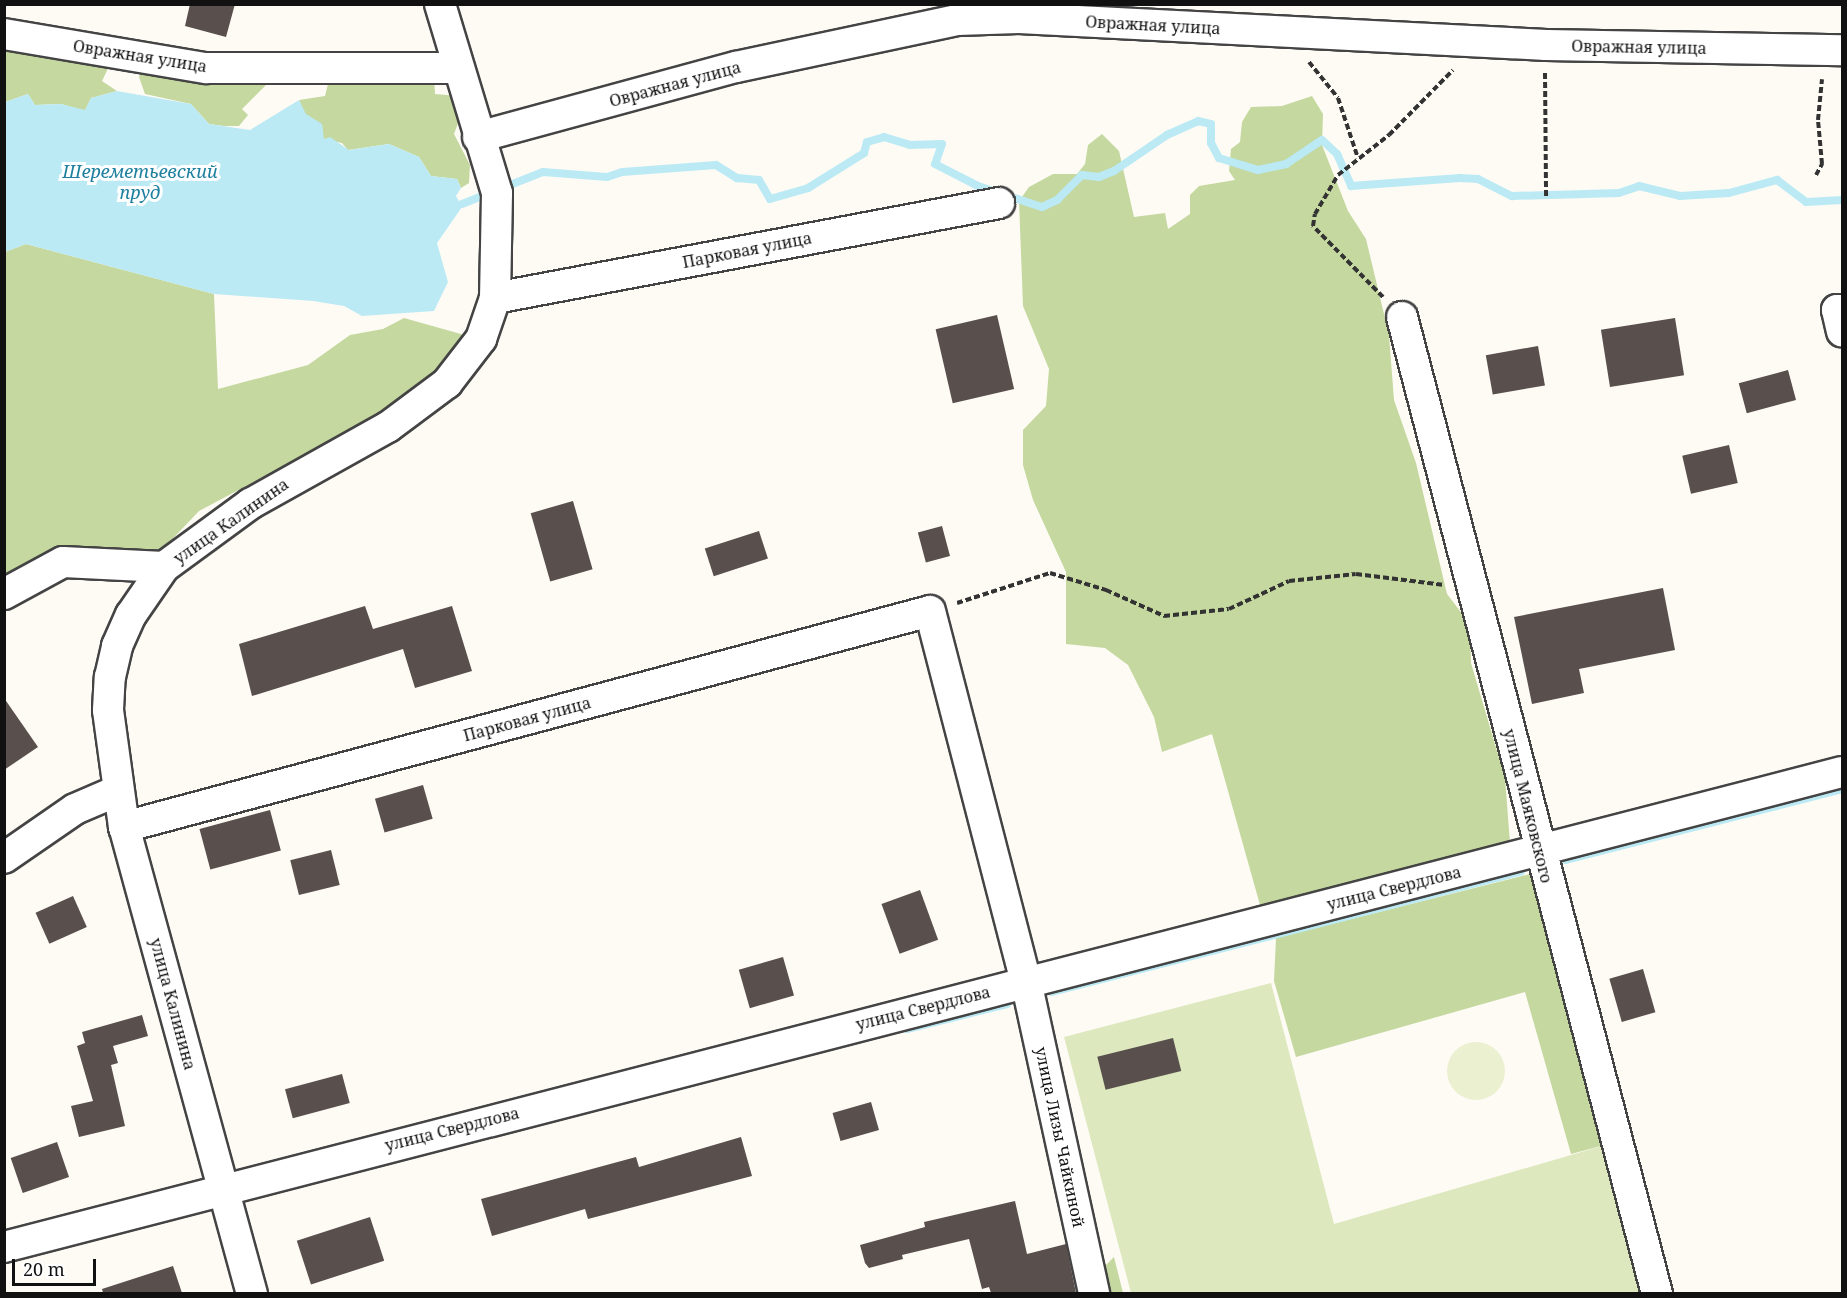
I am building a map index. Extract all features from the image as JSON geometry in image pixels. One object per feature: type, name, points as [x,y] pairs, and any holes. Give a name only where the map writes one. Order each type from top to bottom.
[{"type":"street","name":"улица Калинина","points":[[252,1293],[124,827],[117,791],[108,710],[117,646],[131,615],[165,567],[250,504],[388,427],[447,383],[481,339],[495,298],[497,193],[457,68],[440,4]]},
{"type":"street","name":"Овражная улица","points":[[479,139],[736,67],[957,20],[1019,18],[1546,45],[1828,50]]},
{"type":"street","name":"Овражная улица","points":[[4,34],[206,68],[457,68]]},
{"type":"street","name":"Парковая улица","points":[[495,298],[999,203]]},
{"type":"street","points":[[1842,310],[1837,310],[1842,331]]},
{"type":"street","name":"улица Маяковского","points":[[1402,317],[1657,1293]]},
{"type":"street","points":[[4,594],[63,562],[165,567]]},
{"type":"street","name":"Парковая улица","points":[[124,827],[930,611]]},
{"type":"street","name":"улица Лизы Чайкиной","points":[[930,611],[1026,981],[1094,1293]]},
{"type":"street","name":"улица Свердлова","points":[[4,1247],[223,1187],[1842,772]]},
{"type":"street","points":[[4,858],[75,809],[117,791]]},
{"type":"path","points":[[1285,32],[1338,98],[1358,158]]},
{"type":"path","points":[[1546,45],[1542,125],[1546,197]]},
{"type":"path","points":[[1818,173],[1822,153],[1818,120],[1828,50]]},
{"type":"path","points":[[1402,317],[1313,226],[1315,214],[1338,175],[1389,135],[1456,67]]},
{"type":"path","points":[[930,611],[1050,573],[1106,590],[1164,616],[1229,609],[1289,580],[1356,574],[1473,589]]},
{"type":"green space","points":[[4,42],[112,60],[102,81],[117,91],[91,98],[85,111],[61,104],[35,105],[28,94],[5,102]]},
{"type":"green space","points":[[142,69],[267,75],[267,84],[242,109],[248,115],[239,126],[224,126],[209,124],[191,104],[145,94],[139,77]]},
{"type":"green space","points":[[434,74],[435,94],[458,96],[461,115],[454,134],[470,165],[469,183],[461,188],[457,179],[431,176],[419,157],[389,144],[348,150],[342,143],[323,139],[322,125],[305,114],[299,100],[325,96],[329,80]]},
{"type":"green space","points":[[1312,96],[1323,114],[1322,145],[1348,211],[1366,239],[1389,335],[1394,400],[1416,463],[1447,594],[1470,624],[1471,663],[1505,778],[1510,843],[1260,905],[1212,734],[1162,752],[1154,717],[1128,665],[1105,648],[1066,644],[1066,572],[1033,500],[1023,465],[1023,430],[1046,406],[1049,369],[1023,306],[1019,201],[1029,187],[1053,174],[1077,174],[1085,164],[1088,145],[1102,134],[1119,151],[1134,217],[1165,213],[1168,229],[1190,214],[1190,195],[1199,186],[1235,180],[1229,171],[1231,149],[1240,142],[1242,122],[1251,107],[1282,106]]},
{"type":"green space","points":[[26,244],[214,294],[218,389],[308,365],[350,335],[383,329],[404,318],[468,336],[437,376],[397,406],[199,511],[160,552],[59,554],[5,581],[5,252]]},
{"type":"green space","points":[[1538,872],[1612,1143],[1571,1154],[1525,992],[1296,1057],[1274,981],[1276,938]]},
{"type":"green space","points":[[1271,983],[1334,1224],[1612,1143],[1652,1293],[1131,1293],[1064,1037]]},
{"type":"green space","points":[[1470,1042],[1482,1042],[1497,1050],[1505,1065],[1505,1077],[1497,1092],[1482,1100],[1470,1100],[1455,1092],[1447,1077],[1447,1065],[1455,1050]]},
{"type":"green space","points":[[1114,1257],[1123,1293],[1107,1293],[1101,1270]]},
{"type":"water","name":"Шереметьевский пруд","points":[[117,91],[191,104],[209,124],[250,130],[299,100],[306,114],[322,124],[324,139],[330,137],[349,150],[389,144],[419,157],[431,176],[457,179],[461,188],[456,196],[462,207],[437,243],[448,282],[434,311],[362,316],[344,306],[313,301],[214,294],[26,244],[5,252],[5,102],[28,94],[35,105],[61,104],[85,110],[91,98]]},
{"type":"building","points":[[190,4],[235,4],[226,37],[185,26]]},
{"type":"building","points":[[997,315],[1014,389],[953,403],[936,329]]},
{"type":"building","points":[[1675,318],[1684,375],[1610,387],[1601,330]]},
{"type":"building","points":[[1538,346],[1545,385],[1493,395],[1486,355]]},
{"type":"building","points":[[1788,370],[1796,400],[1747,413],[1739,383]]},
{"type":"building","points":[[1729,445],[1738,483],[1691,494],[1682,456]]},
{"type":"building","points":[[573,501],[593,569],[550,581],[531,513]]},
{"type":"building","points":[[942,526],[950,556],[926,562],[918,532]]},
{"type":"building","points":[[759,531],[768,559],[714,576],[705,549]]},
{"type":"building","points":[[1663,588],[1675,650],[1579,669],[1584,693],[1532,704],[1514,617]]},
{"type":"building","points":[[365,606],[373,629],[452,606],[472,671],[415,688],[403,649],[252,696],[239,644]]},
{"type":"building","points":[[4,698],[38,747],[4,770]]},
{"type":"building","points":[[423,785],[433,819],[385,832],[375,799]]},
{"type":"building","points":[[270,810],[281,851],[210,869],[199,829]]},
{"type":"building","points":[[331,850],[340,885],[299,895],[290,860]]},
{"type":"building","points":[[920,890],[938,940],[900,954],[881,904]]},
{"type":"building","points":[[73,896],[87,927],[49,944],[36,913]]},
{"type":"building","points":[[783,957],[794,995],[750,1008],[739,970]]},
{"type":"building","points":[[1643,969],[1655,1012],[1622,1022],[1609,979]]},
{"type":"building","points":[[142,1015],[148,1036],[113,1046],[118,1063],[111,1065],[125,1126],[79,1137],[71,1106],[93,1101],[77,1046],[85,1043],[82,1032]]},
{"type":"building","points":[[1173,1038],[1181,1071],[1106,1090],[1097,1057]]},
{"type":"building","points":[[342,1074],[350,1103],[293,1118],[285,1089]]},
{"type":"building","points":[[871,1102],[879,1130],[841,1141],[833,1113]]},
{"type":"building","points":[[741,1137],[752,1176],[588,1219],[585,1209],[492,1236],[481,1199],[636,1157],[639,1167]]},
{"type":"building","points":[[57,1142],[69,1177],[23,1193],[11,1158]]},
{"type":"building","points":[[1015,1201],[1027,1254],[1066,1244],[1076,1293],[991,1293],[989,1287],[982,1289],[969,1239],[902,1255],[903,1259],[869,1268],[865,1263],[860,1245],[925,1227],[924,1222]]},
{"type":"building","points":[[370,1217],[384,1261],[311,1285],[297,1241]]},
{"type":"building","points":[[173,1266],[182,1293],[103,1293],[102,1289]]},
{"type":"waterway","points":[[462,204],[543,172],[607,177],[622,172],[716,165],[737,178],[759,180],[770,199],[808,188],[864,153],[867,142],[884,137],[910,145],[942,144],[935,164],[978,186],[1042,207],[1057,200],[1082,175],[1099,177],[1114,171],[1167,135],[1198,121],[1211,124],[1211,143],[1219,158],[1258,170],[1286,164],[1322,140],[1337,154],[1351,186],[1460,178],[1478,179],[1512,196],[1619,193],[1639,186],[1680,196],[1729,193],[1777,180],[1806,202],[1842,200]]},
{"type":"waterway","points":[[1566,860],[1842,789]]},
{"type":"waterway","points":[[1052,992],[1521,872]]},
{"type":"waterway","points":[[907,1029],[1007,1004]]}]
